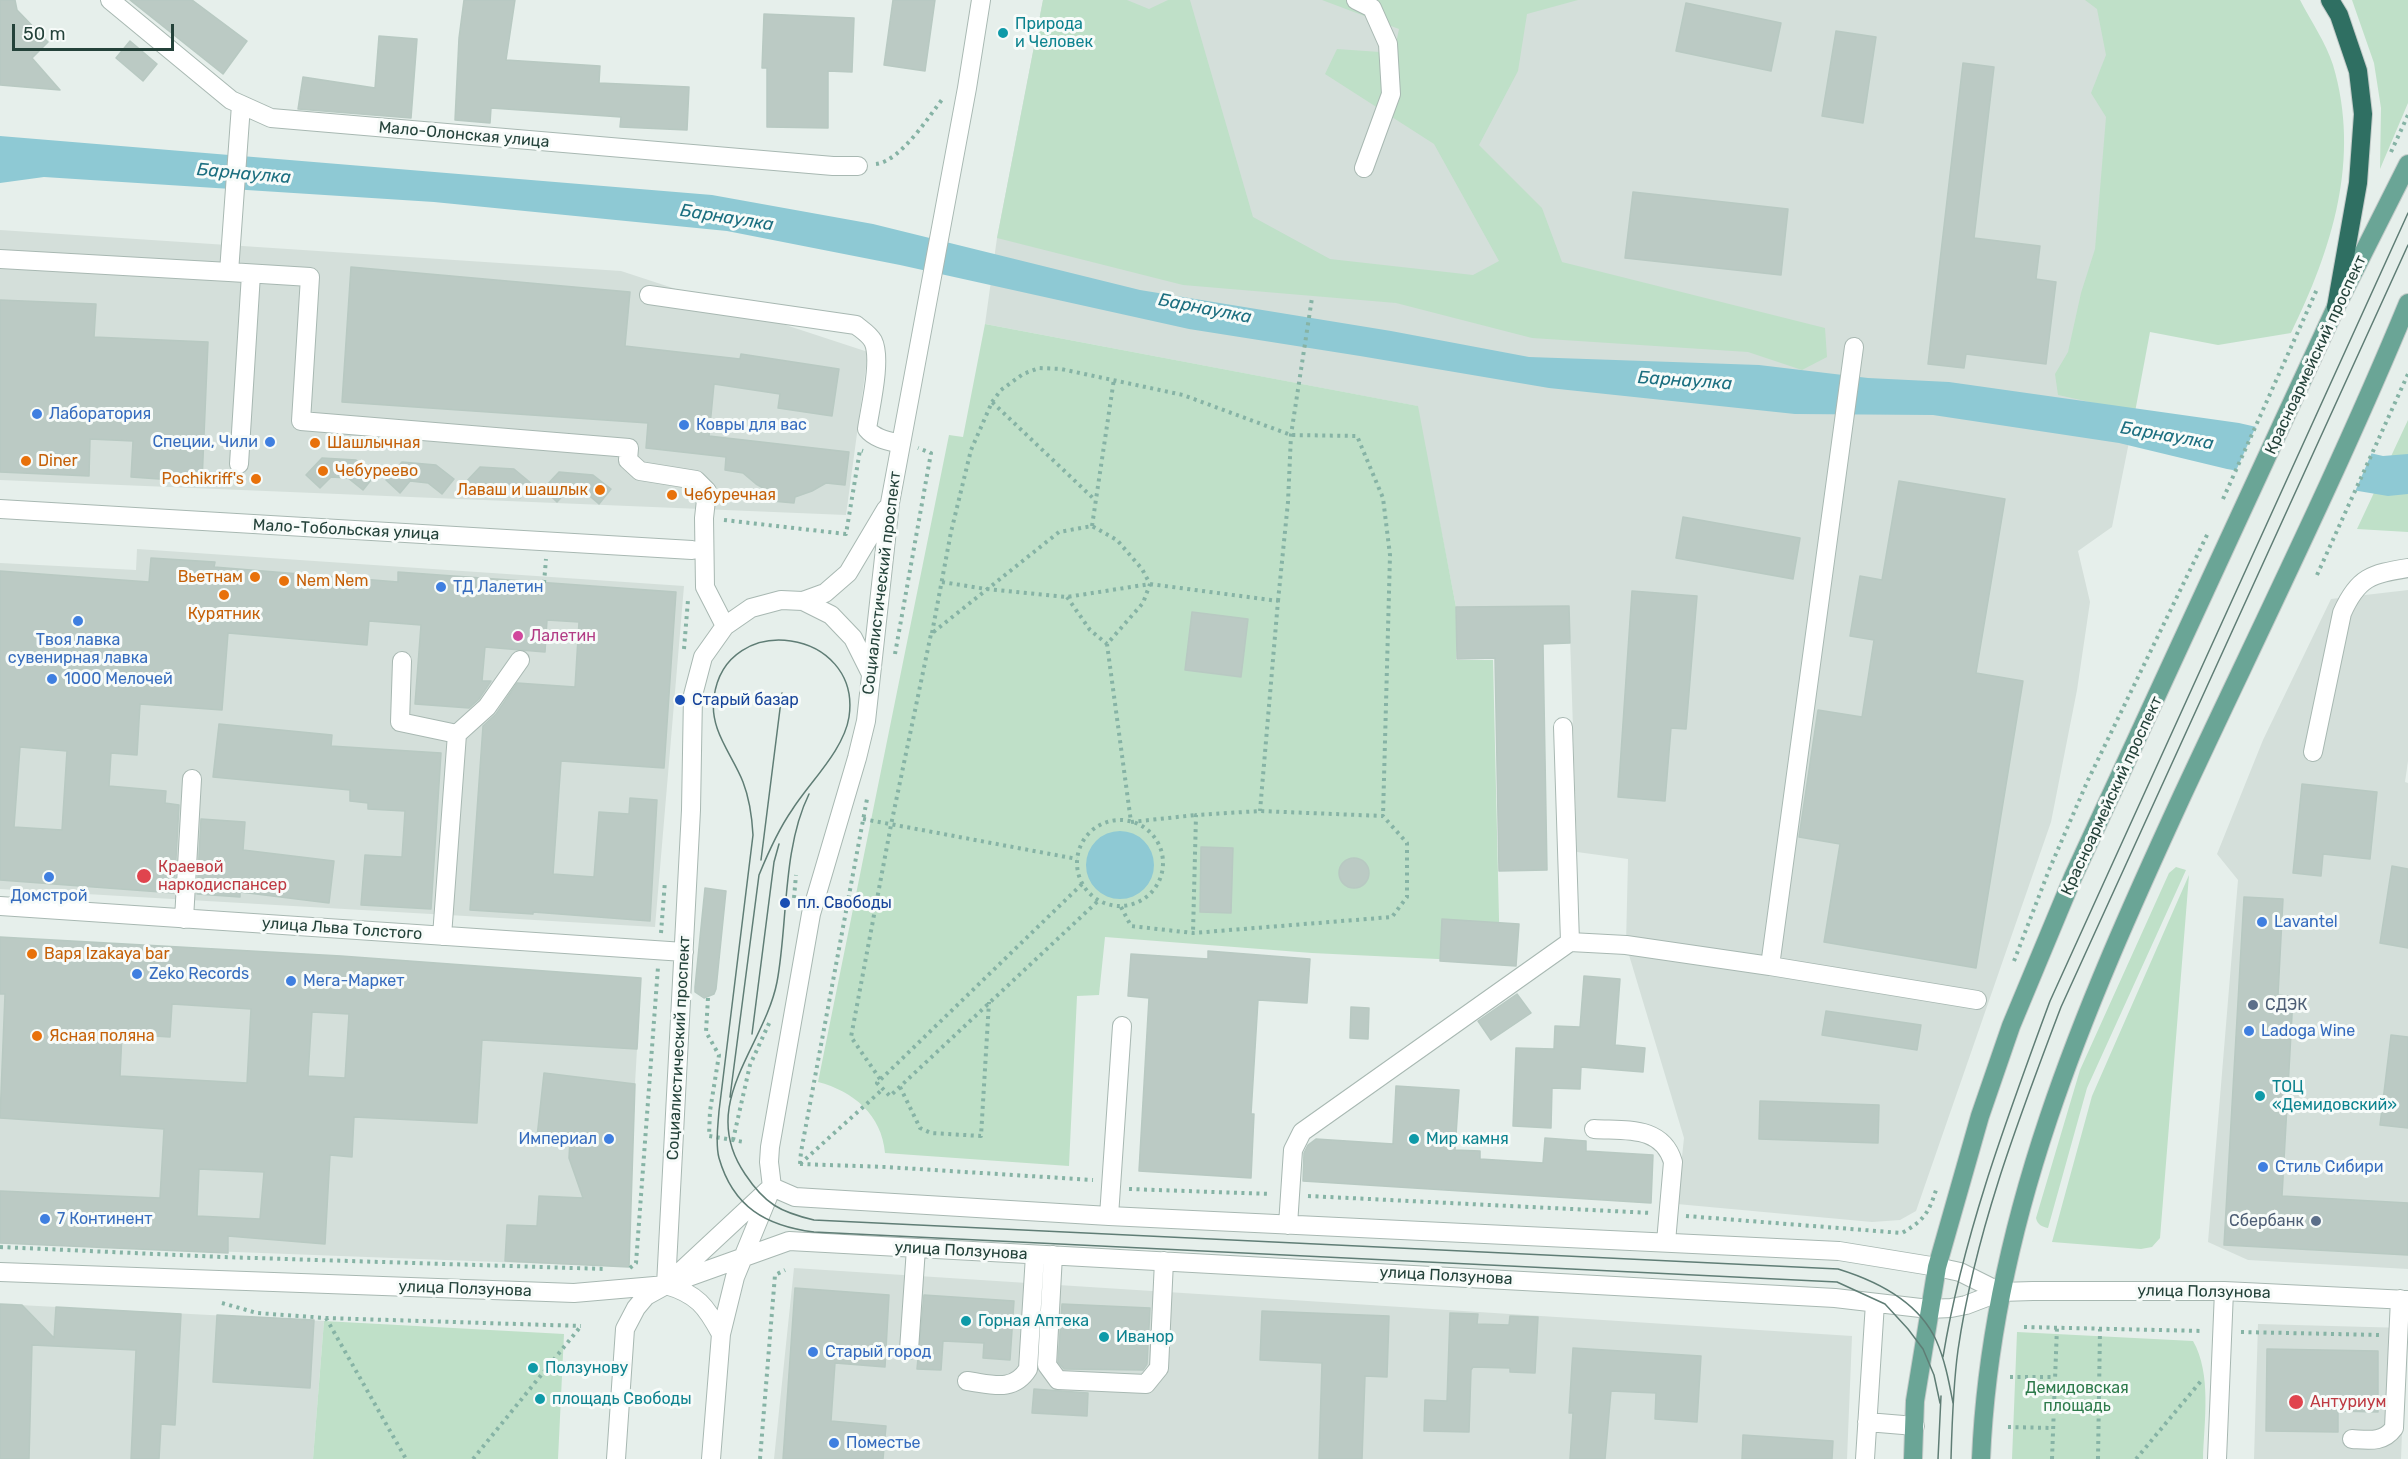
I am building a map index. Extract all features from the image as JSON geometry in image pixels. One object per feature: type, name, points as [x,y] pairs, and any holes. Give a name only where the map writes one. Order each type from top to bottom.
[{"type":"highway","points":[[2330,0],[2338,15],[2358,71],[2363,114],[2358,183],[2336,307]]},
{"type":"main road","name":"Красноармейский проспект","points":[[1913,1459],[1915,1401],[1937,1267],[1980,1116],[2011,1026],[2073,877],[2336,307],[2408,164]]},
{"type":"main road","points":[[1981,1459],[1987,1373],[2000,1292],[2022,1206],[2072,1048],[2132,904],[2406,310]]},
{"type":"street","name":"Социалистический проспект","points":[[772,1187],[769,1162],[811,914],[866,721],[890,502],[949,187],[981,0]]},
{"type":"street","points":[[1356,0],[1372,8],[1389,44],[1391,94],[1364,168]]},
{"type":"street","name":"Мало-Олонская улица","points":[[112,1],[231,100],[271,118],[833,166],[858,166]]},
{"type":"street","points":[[229,272],[241,105]]},
{"type":"street","points":[[0,259],[310,277],[301,421],[629,448],[628,460],[640,471],[696,480],[707,491],[704,518],[705,587],[724,626],[750,608],[782,600],[803,601],[825,593],[848,573],[890,502]]},
{"type":"street","points":[[239,464],[251,274]]},
{"type":"street","points":[[648,295],[856,325],[870,337],[876,354],[867,429],[871,434],[885,441],[901,444]]},
{"type":"street","points":[[1770,966],[1854,347]]},
{"type":"street","name":"Мало-Тобольская улица","points":[[0,509],[692,550]]},
{"type":"street","points":[[2313,752],[2342,613],[2351,593],[2362,581],[2378,572],[2408,568]]},
{"type":"street","points":[[803,601],[831,615],[853,638],[870,672]]},
{"type":"street","name":"Социалистический проспект","points":[[666,1285],[691,810],[693,695],[703,657],[724,626]]},
{"type":"street","points":[[442,936],[457,734],[488,707],[520,660]]},
{"type":"street","points":[[402,661],[400,722],[457,734]]},
{"type":"street","points":[[1563,727],[1570,942]]},
{"type":"street","points":[[184,918],[192,779]]},
{"type":"street","name":"улица Льва Толстого","points":[[0,906],[684,952]]},
{"type":"street","points":[[1288,1225],[1293,1150],[1302,1132],[1570,942],[1626,945],[1977,1000]]},
{"type":"street","points":[[1109,1215],[1122,1026]]},
{"type":"street","points":[[1594,1129],[1649,1133],[1670,1151],[1673,1162],[1666,1242]]},
{"type":"street","points":[[772,1187],[795,1197],[1288,1225],[1839,1251],[1937,1267],[1972,1277],[2000,1292]]},
{"type":"street","points":[[616,1459],[626,1329],[636,1308],[646,1296],[666,1285],[772,1187]]},
{"type":"street","points":[[711,1459],[721,1334],[735,1277],[772,1187]]},
{"type":"street","name":"улица Ползунова","points":[[0,1272],[574,1293],[666,1285],[789,1241],[1836,1298],[1929,1309],[1966,1305],[2000,1292],[2224,1291],[2404,1299]]},
{"type":"street","points":[[909,1350],[916,1248]]},
{"type":"street","points":[[1044,1255],[1047,1365],[1058,1380],[1146,1384],[1159,1368],[1164,1261]]},
{"type":"street","points":[[967,1381],[1006,1385],[1022,1379],[1028,1369],[1044,1255]]},
{"type":"street","points":[[666,1285],[696,1298],[709,1312],[721,1334]]},
{"type":"street","points":[[2217,1459],[2224,1291]]},
{"type":"street","points":[[2352,1439],[2379,1440],[2388,1436],[2394,1428],[2404,1299]]},
{"type":"street","points":[[1865,1459],[1875,1303]]},
{"type":"street","points":[[1867,1422],[1915,1426]]},
{"type":"path","points":[[858,166],[881,163],[903,149],[949,91]]},
{"type":"path","points":[[2221,505],[2322,278]]},
{"type":"path","points":[[1260,811],[1288,502],[1291,435],[1312,297]]},
{"type":"path","points":[[880,1079],[850,1037],[951,532],[971,450],[992,402],[1017,378],[1038,368],[1061,369],[1183,395],[1291,435],[1357,436],[1383,498],[1390,555],[1383,816],[1407,843],[1407,897],[1392,917],[1193,933],[1131,926],[1121,907]]},
{"type":"path","points":[[2317,575],[2408,374]]},
{"type":"path","points":[[1092,526],[1114,379]]},
{"type":"path","points":[[992,402],[1095,500]]},
{"type":"path","points":[[704,518],[846,534]]},
{"type":"path","points":[[931,634],[1059,532],[1092,526],[1117,540],[1142,569],[1150,584],[1143,603],[1107,644]]},
{"type":"path","points":[[2013,964],[2049,870],[2088,780],[2211,526]]},
{"type":"path","points":[[942,582],[1068,597],[1150,584],[1278,601]]},
{"type":"path","points":[[684,654],[688,596]]},
{"type":"path","points":[[1068,597],[1089,630],[1107,644],[1131,822]]},
{"type":"path","points":[[1131,822],[1143,827],[1154,836],[1163,862],[1162,875],[1156,888],[1147,898],[1121,907],[1109,905],[1098,901],[1082,884],[1077,872],[1077,859],[1081,845],[1089,833],[1101,824],[1116,820],[1131,822],[1260,811],[1383,816]]},
{"type":"path","points":[[1193,933],[1196,815]]},
{"type":"path","points":[[864,819],[1077,859]]},
{"type":"path","points":[[793,908],[796,875]]},
{"type":"path","points":[[629,1269],[636,1263],[666,879]]},
{"type":"path","points":[[1082,884],[877,1083],[890,1096],[1098,901]]},
{"type":"path","points":[[708,998],[706,1032],[718,1055],[709,1136],[744,1142]]},
{"type":"path","points":[[900,1087],[920,1128],[931,1132],[981,1136],[989,1002]]},
{"type":"path","points":[[733,1140],[750,1065],[773,1016]]},
{"type":"path","points":[[883,1089],[800,1164],[1092,1179],[1112,1188],[1668,1214],[1902,1233],[1919,1223],[1931,1206],[1938,1184]]},
{"type":"path","points":[[0,1247],[607,1269]]},
{"type":"path","points":[[760,1459],[775,1275],[785,1270]]},
{"type":"path","points":[[222,1303],[257,1313],[326,1318],[581,1326],[473,1459]]},
{"type":"path","points":[[326,1318],[406,1459]]},
{"type":"path","points":[[2052,1459],[2057,1327]]},
{"type":"path","points":[[2098,1459],[2100,1329]]},
{"type":"path","points":[[2136,1459],[2221,1358]]},
{"type":"path","points":[[2010,1377],[2055,1377]]},
{"type":"path","points":[[2008,1427],[2053,1428]]},
{"type":"shaded area","points":[[1043,0],[2222,0],[2118,295],[2135,412],[2112,527],[2078,551],[2090,602],[2077,690],[2051,822],[1916,1211],[1900,1220],[1872,1222],[1677,1204],[1684,1138],[1626,945],[1628,859],[1577,852],[1569,606],[1456,607],[1417,406],[985,324],[997,238]]},
{"type":"shaded area","points":[[0,230],[621,271],[868,352],[846,515],[0,480]]},
{"type":"shaded area","points":[[137,549],[684,586],[655,927],[0,889],[0,563],[136,570]]},
{"type":"shaded area","points":[[2408,590],[2408,761],[2405,782],[2408,783],[2408,1269],[2248,1260],[2208,1242],[2238,880],[2217,854],[2263,740],[2331,599]]},
{"type":"shaded area","points":[[0,937],[341,956],[641,978],[629,1267],[0,1243]]},
{"type":"shaded area","points":[[794,1268],[1852,1336],[1847,1459],[774,1459]]},
{"type":"shaded area","points":[[0,1304],[324,1321],[313,1459],[0,1459]]},
{"type":"shaded area","points":[[2258,1324],[2406,1328],[2401,1459],[2254,1459]]},
{"type":"green space","points":[[1043,0],[1127,0],[1149,9],[1168,0],[1190,0],[1253,217],[1330,259],[1473,275],[1499,261],[1434,144],[1325,74],[1337,49],[1394,53],[1399,29],[1322,0],[1578,0],[1527,14],[1518,71],[1479,145],[1542,208],[1562,262],[1825,328],[1827,357],[1802,370],[1748,352],[1532,338],[1396,303],[1183,285],[997,238]]},
{"type":"green space","points":[[2085,0],[2300,0],[2330,57],[2341,100],[2344,135],[2343,169],[2338,203],[2319,269],[2291,333],[2218,345],[2150,332],[2135,412],[2058,395],[2055,374],[2068,352],[2081,293],[2095,249],[2106,117],[2091,93],[2106,55],[2097,9]]},
{"type":"green space","points":[[2352,0],[2408,0],[2408,103],[2380,169],[2381,108],[2374,63]]},
{"type":"green space","points":[[985,324],[1418,406],[1456,607],[1456,660],[1493,660],[1500,962],[1312,953],[1105,937],[1099,995],[1077,996],[1069,1166],[885,1153],[878,1127],[864,1107],[843,1092],[818,1082],[949,435],[963,437]]},
{"type":"green space","points":[[2408,420],[2408,532],[2357,529]]},
{"type":"green space","points":[[2176,867],[2186,870],[2087,1088],[2048,1228],[2044,1227],[2036,1218],[2080,1070],[2169,873]]},
{"type":"green space","points":[[2189,875],[2160,1238],[2152,1247],[2141,1249],[2052,1242],[2092,1096]]},
{"type":"green space","points":[[324,1321],[564,1334],[558,1459],[313,1459]]},
{"type":"green space","name":"Демидовская площадь","points":[[2017,1332],[2193,1341],[2203,1368],[2205,1383],[2203,1459],[2012,1459]]},
{"type":"water","name":"Барнаулка","points":[[0,136],[712,195],[873,224],[1140,290],[1391,331],[1529,357],[1759,365],[1868,378],[1949,382],[2239,423],[2383,456],[2408,454],[2408,494],[2388,496],[2227,469],[2119,443],[1933,415],[1795,414],[1549,388],[1189,329],[900,265],[727,231],[434,202],[44,177],[0,183]]},
{"type":"water","points":[[1113,831],[1127,831],[1139,836],[1149,846],[1154,865],[1149,884],[1139,894],[1127,899],[1113,899],[1101,894],[1091,884],[1086,872],[1086,858],[1091,846],[1101,836]]},
{"type":"pier","points":[[2257,424],[2373,450],[2354,494],[2235,473]]},
{"type":"building","points":[[0,0],[15,0],[17,10],[48,42],[32,58],[60,90],[0,85]]},
{"type":"building","points":[[130,0],[192,0],[247,41],[223,74]]},
{"type":"building","points":[[464,0],[515,0],[506,60],[600,66],[599,83],[689,87],[687,130],[620,127],[621,117],[491,108],[490,123],[455,120],[459,38]]},
{"type":"building","points":[[893,0],[935,0],[925,71],[884,65]]},
{"type":"building","points":[[1686,3],[1781,23],[1771,71],[1676,51]]},
{"type":"building","points":[[764,14],[854,18],[852,72],[828,71],[828,128],[767,127],[767,68],[762,68]]},
{"type":"building","points":[[1836,31],[1876,37],[1863,123],[1822,116]]},
{"type":"building","points":[[379,36],[417,39],[411,118],[298,109],[303,77],[375,88]]},
{"type":"building","points":[[130,41],[157,64],[143,81],[116,58]]},
{"type":"building","points":[[1963,63],[1994,67],[1974,238],[2040,246],[2036,279],[2056,282],[2046,364],[1966,354],[1964,368],[1928,364]]},
{"type":"building","points":[[1633,192],[1788,209],[1781,275],[1625,258]]},
{"type":"building","points":[[351,267],[630,292],[625,346],[740,359],[741,354],[839,369],[832,416],[778,408],[780,394],[714,384],[709,436],[849,452],[845,485],[826,483],[795,497],[794,503],[772,501],[772,493],[743,473],[725,470],[726,457],[646,448],[648,423],[342,402]]},
{"type":"building","points":[[0,300],[96,304],[94,337],[208,342],[202,482],[131,477],[133,441],[90,439],[89,476],[0,472]]},
{"type":"building","points":[[322,458],[356,460],[375,475],[363,490],[348,478],[331,477],[320,488],[306,475]]},
{"type":"building","points":[[402,462],[436,465],[454,479],[442,494],[428,483],[410,481],[400,493],[386,480]]},
{"type":"building","points":[[480,467],[514,469],[532,484],[520,498],[506,487],[488,485],[478,497],[464,484]]},
{"type":"building","points":[[559,472],[593,475],[611,489],[599,504],[585,492],[567,491],[557,502],[543,489]]},
{"type":"building","points":[[1899,481],[2005,499],[1976,673],[2023,681],[1976,968],[1824,942],[1840,844],[1799,837],[1818,710],[1862,717],[1874,640],[1850,636],[1860,576],[1882,580]]},
{"type":"building","points":[[1683,517],[1800,538],[1793,579],[1676,558]]},
{"type":"building","points":[[151,558],[215,562],[214,567],[398,582],[398,572],[676,592],[664,768],[561,761],[553,874],[594,877],[599,812],[629,814],[630,798],[657,800],[650,921],[533,912],[533,914],[470,910],[483,726],[496,714],[517,683],[575,687],[579,622],[547,620],[545,652],[485,647],[482,681],[491,681],[479,699],[469,708],[415,704],[421,625],[369,621],[367,645],[228,633],[222,710],[140,704],[137,755],[111,753],[109,786],[166,791],[165,803],[179,805],[174,893],[0,880],[0,571],[149,582]],"holes":[[[20,747],[67,751],[62,830],[14,827]]]},
{"type":"building","points":[[1632,591],[1697,596],[1686,729],[1671,728],[1665,801],[1618,797]]},
{"type":"building","points":[[1569,606],[1570,643],[1543,644],[1547,870],[1499,871],[1495,658],[1457,659],[1456,607]]},
{"type":"building","points":[[1192,612],[1248,619],[1241,677],[1185,670]]},
{"type":"building","points":[[219,724],[332,735],[331,746],[441,753],[431,909],[361,905],[365,855],[402,857],[405,811],[368,809],[368,803],[350,801],[350,790],[213,777]]},
{"type":"building","points":[[2302,784],[2377,792],[2370,859],[2323,854],[2321,876],[2293,873]]},
{"type":"building","points":[[201,819],[245,822],[243,850],[334,861],[329,903],[240,892],[240,897],[197,894]]},
{"type":"building","points":[[1201,847],[1233,848],[1231,913],[1200,912]]},
{"type":"building","points":[[1354,858],[1360,859],[1368,867],[1368,879],[1360,887],[1354,888],[1348,887],[1340,879],[1339,873],[1340,867],[1348,859]]},
{"type":"building","points":[[2392,866],[2408,869],[2408,948],[2380,943]]},
{"type":"building","points":[[705,888],[726,891],[716,989],[714,994],[704,998],[695,992],[695,987]]},
{"type":"building","name":"ТОЦ «Демидовский»","points":[[2244,897],[2283,899],[2278,995],[2293,997],[2282,1196],[2408,1203],[2408,1255],[2224,1245]]},
{"type":"building","points":[[1442,919],[1519,924],[1516,966],[1440,961]]},
{"type":"building","points":[[0,937],[341,956],[641,978],[637,1049],[482,1040],[477,1123],[354,1117],[352,1157],[330,1155],[325,1244],[228,1236],[228,1253],[0,1243],[0,1191],[160,1198],[164,1129],[0,1118],[5,994],[0,994]],"holes":[[[172,1004],[251,1009],[247,1083],[120,1076],[122,1034],[170,1037]],[[312,1012],[349,1014],[345,1078],[308,1076]],[[199,1169],[264,1172],[260,1219],[197,1216]]]},
{"type":"building","points":[[1208,951],[1310,959],[1307,1003],[1258,1000],[1251,1114],[1254,1114],[1251,1178],[1139,1171],[1149,998],[1128,996],[1131,954],[1208,959]]},
{"type":"building","points":[[1584,976],[1620,979],[1615,1045],[1645,1048],[1643,1072],[1581,1067],[1580,1089],[1552,1088],[1551,1128],[1513,1126],[1516,1048],[1554,1049],[1555,1026],[1580,1027]]},
{"type":"building","points":[[1517,994],[1531,1013],[1491,1040],[1478,1021]]},
{"type":"building","points":[[1351,1007],[1369,1008],[1368,1039],[1350,1038]]},
{"type":"building","points":[[1826,1011],[1921,1025],[1917,1050],[1822,1035]]},
{"type":"building","points":[[2391,1035],[2408,1037],[2408,1128],[2380,1125]]},
{"type":"building","points":[[544,1073],[635,1084],[629,1267],[505,1261],[507,1225],[537,1226],[539,1196],[583,1198],[569,1158],[570,1139],[537,1137]]},
{"type":"building","points":[[1396,1086],[1459,1090],[1455,1150],[1480,1151],[1480,1159],[1543,1163],[1545,1138],[1586,1141],[1586,1151],[1653,1155],[1651,1203],[1303,1181],[1304,1153],[1308,1145],[1316,1139],[1393,1144]]},
{"type":"building","points":[[1760,1101],[1879,1105],[1878,1143],[1759,1139]]},
{"type":"building","points":[[795,1288],[889,1295],[885,1367],[835,1363],[831,1421],[886,1426],[883,1459],[783,1459]]},
{"type":"building","name":"Горная Аптека","points":[[924,1295],[1014,1301],[1010,1360],[983,1358],[984,1343],[943,1341],[941,1370],[917,1369]]},
{"type":"building","points":[[0,1304],[22,1305],[54,1338],[56,1307],[181,1314],[175,1425],[161,1424],[159,1459],[131,1459],[136,1350],[32,1345],[29,1459],[0,1459]]},
{"type":"building","name":"Иванор","points":[[1062,1304],[1150,1308],[1147,1364],[1143,1370],[1064,1369],[1058,1362]]},
{"type":"building","points":[[1262,1311],[1389,1316],[1387,1377],[1365,1376],[1362,1459],[1319,1459],[1322,1363],[1260,1360]]},
{"type":"building","points":[[1450,1313],[1478,1314],[1477,1324],[1509,1325],[1510,1316],[1538,1317],[1535,1373],[1510,1372],[1510,1368],[1473,1367],[1471,1370],[1469,1432],[1424,1431],[1425,1400],[1447,1401]]},
{"type":"building","points":[[217,1315],[314,1320],[310,1388],[213,1382]]},
{"type":"building","points":[[1573,1348],[1701,1356],[1697,1422],[1655,1419],[1656,1393],[1611,1391],[1605,1459],[1570,1459],[1573,1413],[1569,1413]]},
{"type":"building","points":[[2267,1349],[2378,1351],[2378,1412],[2338,1411],[2338,1432],[2266,1431]]},
{"type":"building","points":[[1034,1389],[1088,1393],[1087,1416],[1032,1413]]},
{"type":"building","points":[[1743,1435],[1833,1441],[1832,1459],[1742,1459]]},
{"type":"tram line","points":[[1943,1357],[1962,1266],[1974,1222],[2050,1001],[2408,213]]},
{"type":"tram line","points":[[1951,1459],[1956,1364],[1975,1262],[2014,1133],[2045,1049],[2061,1007],[2408,245]]},
{"type":"tram line","points":[[730,1097],[759,875],[787,818],[840,742],[849,717],[847,687],[835,664],[815,649],[791,641],[765,641],[742,651],[724,669],[714,697],[713,709],[718,731],[745,789],[753,835],[719,1111],[717,1146],[725,1175],[733,1189],[754,1211],[781,1225],[814,1232],[1837,1282],[1885,1304],[1908,1329],[1923,1349],[1934,1375],[1940,1403]]},
{"type":"tram line","points":[[761,860],[782,693]]},
{"type":"tram line","points":[[809,794],[794,838],[777,982],[770,1006],[738,1076],[731,1100],[728,1124],[732,1148],[745,1174],[759,1193],[782,1210],[814,1220],[1838,1269],[1881,1286],[1895,1294],[1919,1314],[1936,1340],[1953,1403]]},
{"type":"tram line","points":[[752,1034],[774,862],[779,844]]},
{"type":"tram line","points":[[1938,1459],[1941,1396]]},
{"type":"place","name":"Природа и Человек","points":[[1003,33]]},
{"type":"place","name":"Лаборатория","points":[[37,414]]},
{"type":"place","name":"Ковры для вас","points":[[684,425]]},
{"type":"place","name":"Специи, Чили","points":[[270,442]]},
{"type":"place","name":"Шашлычная","points":[[315,443]]},
{"type":"place","name":"Diner","points":[[26,461]]},
{"type":"place","name":"Чебуреево","points":[[323,471]]},
{"type":"place","name":"Pochikriff's","points":[[256,479]]},
{"type":"place","name":"Лаваш и шашлык","points":[[600,490]]},
{"type":"place","name":"Чебуречная","points":[[672,495]]},
{"type":"place","name":"Вьетнам","points":[[255,577]]},
{"type":"place","name":"Nem Nem","points":[[284,581]]},
{"type":"place","name":"ТД Лалетин","points":[[441,587]]},
{"type":"place","name":"Курятник","points":[[224,595]]},
{"type":"place","name":"Твоя лавка сувенирная лавка","points":[[78,621]]},
{"type":"place","name":"Лалетин","points":[[518,636]]},
{"type":"place","name":"1000 Мелочей","points":[[52,679]]},
{"type":"place","name":"Старый базар","points":[[680,700]]},
{"type":"place","name":"Краевой наркодиспансер","points":[[144,876]]},
{"type":"place","name":"Домстрой","points":[[49,877]]},
{"type":"place","name":"пл. Свободы","points":[[785,903]]},
{"type":"place","name":"Lavantel","points":[[2262,922]]},
{"type":"place","name":"Варя Izakaya bar","points":[[32,954]]},
{"type":"place","name":"Zeko Records","points":[[137,974]]},
{"type":"place","name":"Мега-Маркет","points":[[291,981]]},
{"type":"place","name":"СДЭК","points":[[2253,1005]]},
{"type":"place","name":"Ladoga Wine","points":[[2249,1031]]},
{"type":"place","name":"Ясная поляна","points":[[37,1036]]},
{"type":"place","name":"ТОЦ «Демидовский»","points":[[2260,1096]]},
{"type":"place","name":"Империал","points":[[609,1139]]},
{"type":"place","name":"Мир камня","points":[[1414,1139]]},
{"type":"place","name":"Стиль Сибири","points":[[2263,1167]]},
{"type":"place","name":"7 Континент","points":[[45,1219]]},
{"type":"place","name":"Сбербанк","points":[[2316,1221]]},
{"type":"place","name":"Горная Аптека","points":[[966,1321]]},
{"type":"place","name":"Иванор","points":[[1104,1337]]},
{"type":"place","name":"Старый город","points":[[813,1352]]},
{"type":"place","name":"Ползунову","points":[[533,1368]]},
{"type":"place","name":"площадь Свободы","points":[[540,1399]]},
{"type":"place","name":"Антуриум","points":[[2296,1402]]},
{"type":"place","name":"Поместье","points":[[834,1443]]}]
